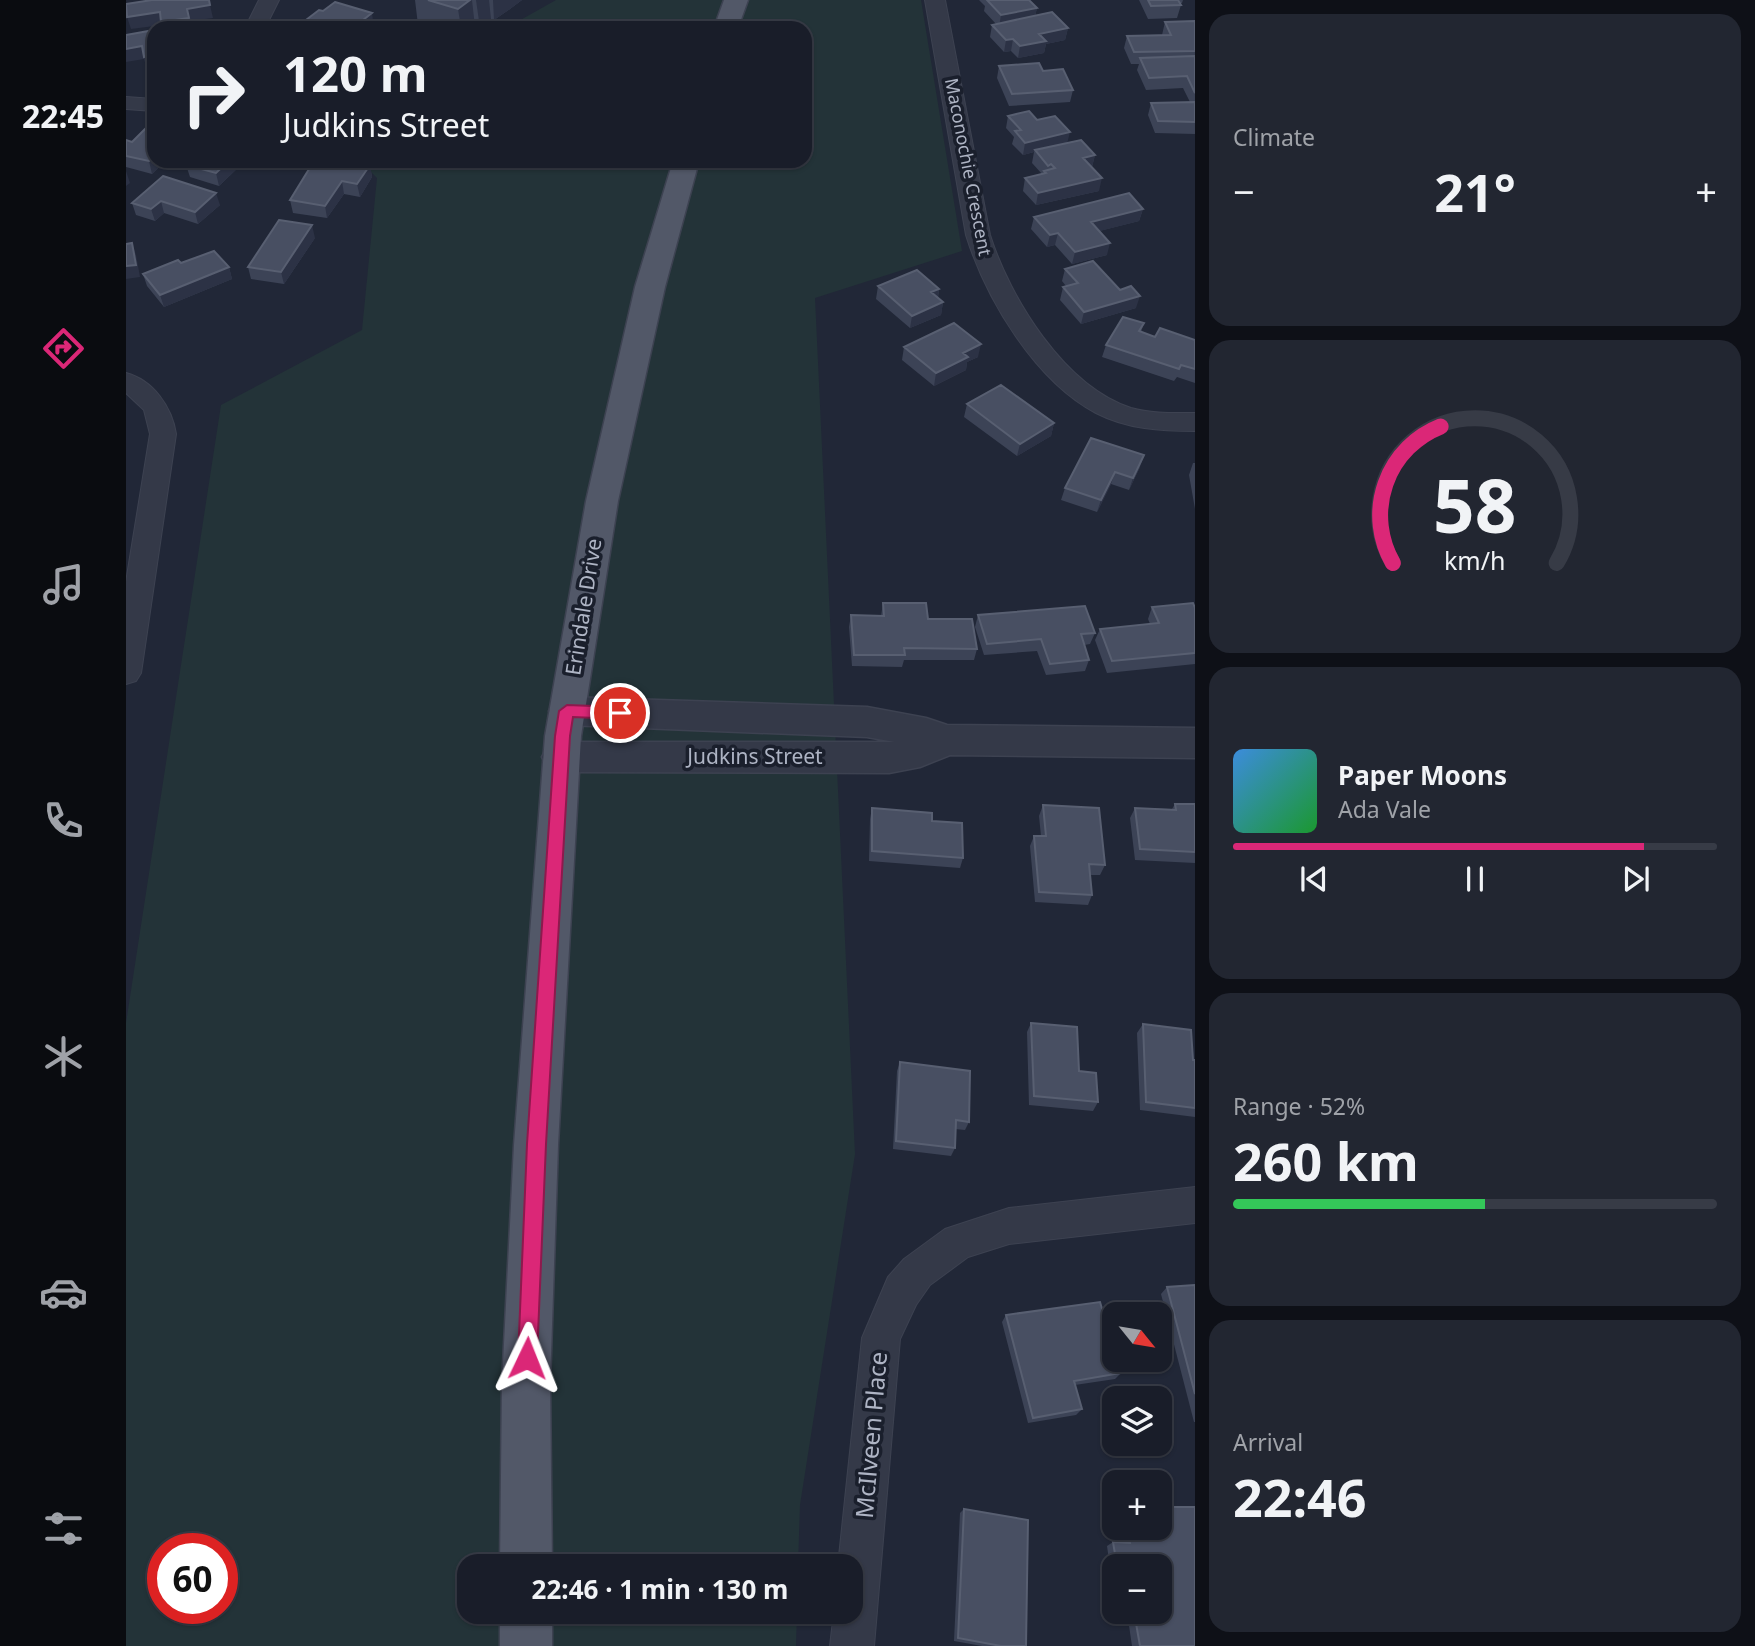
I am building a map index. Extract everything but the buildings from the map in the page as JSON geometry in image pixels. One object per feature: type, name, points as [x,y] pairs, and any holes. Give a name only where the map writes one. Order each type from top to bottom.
[{"type":"main road","points":[[728,21],[736,0]]},
{"type":"main road","name":"Erindale Drive","points":[[526,1554],[526,1384],[536,1158],[561,757],[602,500],[647,301],[683,168]]},
{"type":"main road","points":[[526,1624],[526,1646]]},
{"type":"street","points":[[258,21],[269,0]]},
{"type":"street","name":"Maconochie Crescent","points":[[935,0],[978,235],[989,272],[1011,312],[1062,375],[1088,398],[1136,418],[1168,423],[1195,422]]},
{"type":"street","points":[[126,103],[147,104]]},
{"type":"street","points":[[126,381],[142,391],[158,411],[163,434],[126,673]]},
{"type":"street","name":"Judkins Street","points":[[567,711],[867,722],[926,733],[946,740],[1195,743]]},
{"type":"street","name":"Judkins Street","points":[[561,757],[889,758],[920,752],[946,740]]},
{"type":"street","name":"McIlveen Place","points":[[852,1646],[881,1338],[902,1291],[917,1272],[958,1242],[1009,1226],[1195,1206]]},
{"type":"shaded area","points":[[556,0],[921,0],[962,251],[815,298],[855,1154],[800,1505],[798,1554],[457,1554],[457,1624],[797,1624],[796,1646],[126,1646],[126,1023],[221,405],[362,330],[377,178],[367,168],[812,168],[812,21],[518,21]]},
{"type":"route","points":[[527,1358],[537,1144],[563,736],[567,711],[620,713]]}]
